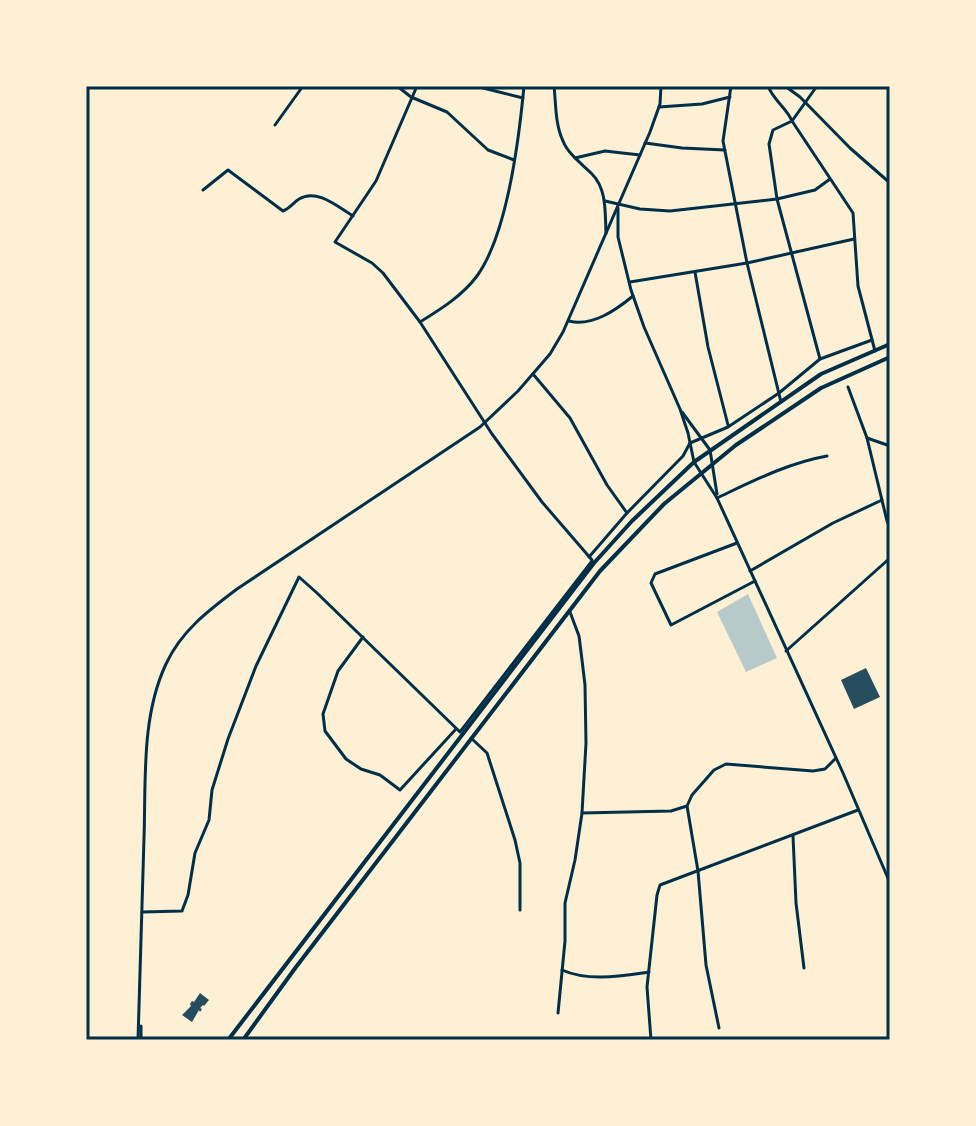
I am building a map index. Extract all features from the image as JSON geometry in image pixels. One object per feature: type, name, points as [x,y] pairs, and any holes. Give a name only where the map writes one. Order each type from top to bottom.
[{"type":"main road","points":[[228,1040],[592,560],[710,450],[821,374],[890,344]]},
{"type":"main road","points":[[243,1040],[600,571],[664,504],[736,445],[821,388],[890,357]]},
{"type":"street","points":[[275,125],[303,86]]},
{"type":"street","points":[[397,86],[411,97],[447,112],[488,150],[514,160]]},
{"type":"street","points":[[417,86],[376,181],[335,242],[372,263],[383,273],[420,322],[492,434],[542,502],[592,560]]},
{"type":"street","points":[[475,86],[523,98]]},
{"type":"street","points":[[420,322],[455,299],[477,276],[492,250],[503,217],[524,86]]},
{"type":"street","points":[[554,86],[557,121],[563,143],[595,177],[605,201],[606,233]]},
{"type":"street","points":[[140,1040],[147,748],[153,698],[167,662],[186,632],[203,615],[486,422],[533,374],[550,354],[568,321],[645,143],[659,107],[661,86]]},
{"type":"street","points":[[731,86],[723,141],[747,263],[781,402]]},
{"type":"street","points":[[768,86],[788,111],[853,213],[858,286],[875,351]]},
{"type":"street","points":[[785,86],[890,183]]},
{"type":"street","points":[[817,86],[792,121],[773,130],[769,144],[777,199],[820,359]]},
{"type":"street","points":[[659,107],[702,104],[730,97]]},
{"type":"street","points":[[645,143],[725,150]]},
{"type":"street","points":[[575,158],[605,151],[640,155]]},
{"type":"street","points":[[203,190],[228,170],[283,211],[309,195],[321,197],[353,216]]},
{"type":"street","points":[[605,201],[640,209],[670,211],[777,199],[815,190],[830,179]]},
{"type":"street","points":[[618,204],[618,237],[633,296],[680,409],[694,462],[717,498],[890,883]]},
{"type":"street","points":[[629,282],[747,263],[854,239]]},
{"type":"street","points":[[695,272],[708,347],[728,427]]},
{"type":"street","points":[[568,321],[596,320],[633,296]]},
{"type":"street","points":[[142,912],[182,911],[195,853],[209,820],[212,790],[228,739],[256,666],[299,577],[460,732],[627,513],[676,464],[690,443],[728,427],[779,393],[820,359],[872,340]]},
{"type":"street","points":[[533,374],[570,418],[607,485],[627,513]]},
{"type":"street","points":[[848,387],[867,438],[890,527]]},
{"type":"street","points":[[680,409],[710,450],[717,498]]},
{"type":"street","points":[[867,438],[890,446]]},
{"type":"street","points":[[717,498],[767,474],[827,456]]},
{"type":"street","points":[[750,571],[833,523],[882,500]]},
{"type":"street","points":[[737,543],[655,574],[651,583],[671,625],[755,581]]},
{"type":"street","points":[[786,651],[890,558]]},
{"type":"street","points":[[558,1013],[565,941],[565,903],[582,813],[586,743],[585,685],[579,636],[570,612]]},
{"type":"street","points":[[363,637],[338,671],[323,714],[325,731],[346,759],[361,769],[380,775],[400,790],[456,729]]},
{"type":"street","points":[[471,738],[487,753],[515,840],[520,863],[520,910]]},
{"type":"street","points":[[719,1028],[706,965],[698,871],[687,806],[692,795],[714,770],[726,764],[813,771],[825,769],[836,758]]},
{"type":"street","points":[[582,813],[671,811],[687,806]]},
{"type":"street","points":[[651,1040],[647,987],[660,885],[859,810]]},
{"type":"street","points":[[793,836],[796,903],[804,968]]},
{"type":"street","points":[[562,970],[576,976],[620,976],[649,972]]},
{"type":"shaded area","points":[[748,594],[777,658],[746,672],[717,612]]},
{"type":"building","points":[[866,668],[880,697],[854,709],[841,680]]},
{"type":"building","points":[[200,993],[209,1000],[192,1022],[182,1015]]}]
